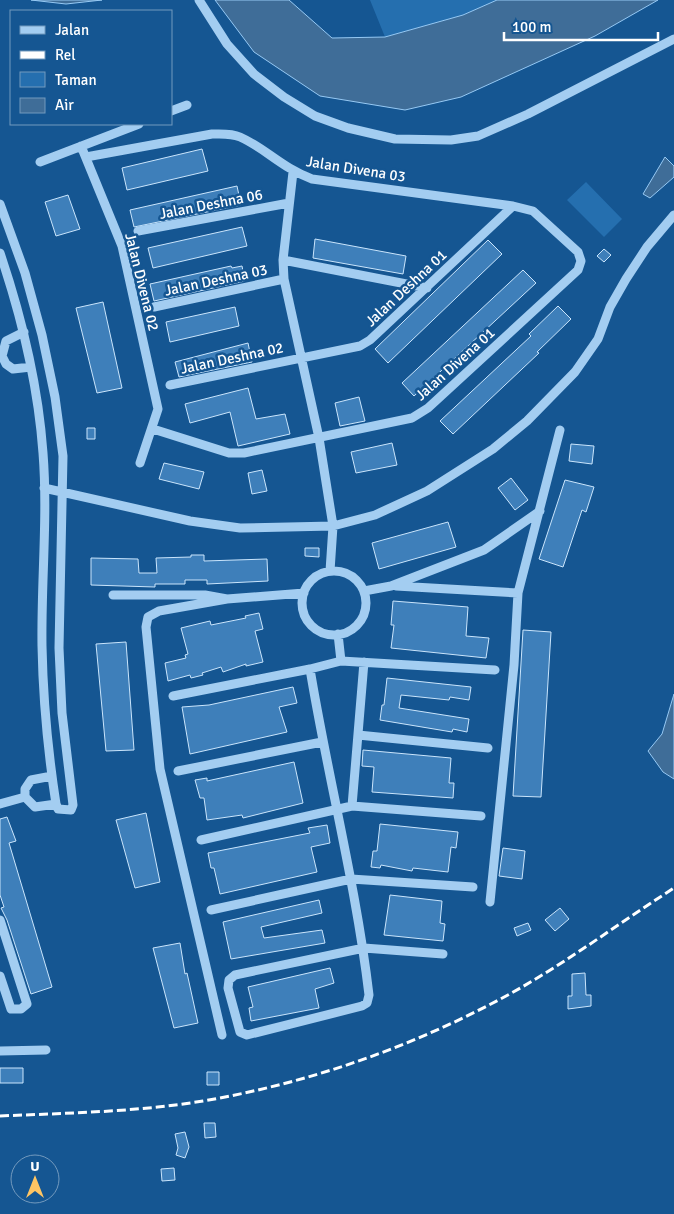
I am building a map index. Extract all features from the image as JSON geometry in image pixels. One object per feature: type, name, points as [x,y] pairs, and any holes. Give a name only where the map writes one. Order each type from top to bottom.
[{"type":"street","points":[[199,0],[227,44],[254,74],[284,97],[315,116],[395,139],[450,140],[478,136],[528,114],[674,39]]},
{"type":"street","points":[[172,112],[187,105]]},
{"type":"street","points":[[40,162],[136,125]]},
{"type":"street","name":"Jalan Divena 03","points":[[86,157],[212,134],[227,134],[240,137],[293,172],[312,179],[513,206],[533,211],[578,252],[581,261]]},
{"type":"street","name":"Jalan Divena 02","points":[[80,146],[122,246],[158,409],[153,429],[140,463]]},
{"type":"street","points":[[293,172],[283,260],[284,279],[319,438],[333,526],[330,571]]},
{"type":"street","name":"Jalan Deshna 06","points":[[138,232],[289,203]]},
{"type":"street","points":[[0,204],[25,273],[42,335],[63,456],[59,648],[62,713],[73,805],[71,810],[64,812],[58,809],[56,804],[52,776],[42,646],[44,488],[41,432],[24,332],[0,253]]},
{"type":"street","name":"Jalan Deshna 01","points":[[300,358],[360,346],[370,340],[513,206]]},
{"type":"street","points":[[44,488],[190,521],[240,528],[333,526],[375,514],[427,491],[493,449],[527,421],[575,372],[598,339],[610,307],[630,273],[647,247],[674,215]]},
{"type":"street","points":[[283,260],[427,288]]},
{"type":"street","name":"Jalan Divena 01","points":[[319,438],[412,418],[428,408],[578,270],[581,261]]},
{"type":"street","name":"Jalan Deshna 03","points":[[154,307],[284,279]]},
{"type":"street","points":[[24,332],[6,341],[1,356],[6,364],[13,369],[31,367]]},
{"type":"street","name":"Jalan Deshna 02","points":[[170,385],[300,358]]},
{"type":"street","points":[[153,429],[229,453],[244,454],[319,438]]},
{"type":"street","points":[[490,902],[514,665],[518,593],[560,430]]},
{"type":"street","points":[[364,591],[391,586],[484,550],[540,512]]},
{"type":"street","points":[[330,571],[351,575],[359,582],[364,591],[366,603],[364,614],[358,624],[349,631],[338,634],[325,633],[310,622],[302,605],[304,592],[310,582],[319,575],[330,571]]},
{"type":"street","points":[[391,586],[518,593]]},
{"type":"street","points":[[222,1035],[160,769],[146,627],[148,618],[159,611],[227,599],[304,592]]},
{"type":"street","points":[[113,595],[205,595],[227,599]]},
{"type":"street","points":[[338,634],[341,661]]},
{"type":"street","points":[[173,696],[310,670],[341,661],[495,670]]},
{"type":"street","points":[[352,806],[364,662]]},
{"type":"street","points":[[310,670],[322,742],[338,810],[364,948],[369,995],[367,1003],[362,1006],[247,1035],[240,1032],[228,988],[228,980],[235,975],[364,948],[443,954]]},
{"type":"street","points":[[358,734],[488,748]]},
{"type":"street","points":[[178,771],[322,742]]},
{"type":"street","points":[[52,776],[31,780],[24,789],[25,797],[35,807],[56,804]]},
{"type":"street","points":[[0,804],[25,797]]},
{"type":"street","points":[[201,840],[352,806],[480,816]]},
{"type":"street","points":[[211,910],[351,879],[473,887]]},
{"type":"street","points":[[0,920],[27,1004],[24,1007],[11,1009],[0,976]]},
{"type":"street","points":[[0,1051],[46,1050]]},
{"type":"green space","points":[[370,0],[497,0],[463,15],[385,37]]},
{"type":"green space","points":[[586,182],[622,219],[604,237],[567,200]]},
{"type":"water","points":[[31,0],[102,0],[66,4]]},
{"type":"water","points":[[215,0],[289,0],[332,38],[385,37],[463,15],[497,0],[658,0],[595,36],[461,97],[405,110],[320,96],[254,52]]},
{"type":"water","points":[[665,157],[674,166],[674,177],[650,198],[643,194]]},
{"type":"water","points":[[674,694],[674,779],[663,772],[648,751],[662,734]]},
{"type":"building","points":[[202,149],[208,171],[127,190],[122,168]]},
{"type":"building","points":[[237,186],[241,205],[134,227],[130,210]]},
{"type":"building","points":[[68,195],[80,229],[56,236],[45,202]]},
{"type":"building","points":[[242,227],[247,246],[153,268],[148,248]]},
{"type":"building","points":[[315,239],[406,256],[403,274],[313,258]]},
{"type":"building","points":[[488,240],[502,254],[388,363],[375,349]]},
{"type":"building","points":[[604,249],[611,255],[604,262],[597,256]]},
{"type":"building","points":[[231,266],[232,268],[242,266],[245,281],[154,301],[150,284]]},
{"type":"building","points":[[523,270],[536,283],[414,396],[402,383]]},
{"type":"building","points":[[103,302],[122,388],[97,393],[76,308]]},
{"type":"building","points":[[558,306],[571,319],[537,352],[539,353],[453,434],[440,421],[531,336],[529,334]]},
{"type":"building","points":[[235,307],[239,326],[170,342],[166,322]]},
{"type":"building","points":[[248,343],[252,362],[179,377],[175,362]]},
{"type":"building","points":[[248,388],[256,419],[285,414],[290,434],[238,446],[230,412],[190,423],[185,404]]},
{"type":"building","points":[[359,397],[365,421],[340,426],[335,403]]},
{"type":"building","points":[[87,428],[95,428],[95,439],[87,439]]},
{"type":"building","points":[[392,443],[397,465],[356,473],[351,452]]},
{"type":"building","points":[[571,444],[594,446],[592,464],[569,461]]},
{"type":"building","points":[[164,463],[204,472],[199,489],[159,479]]},
{"type":"building","points":[[262,470],[267,491],[252,494],[248,473]]},
{"type":"building","points":[[511,478],[528,500],[515,510],[498,488]]},
{"type":"building","points":[[565,480],[594,487],[586,512],[582,510],[563,567],[539,559]]},
{"type":"building","points":[[448,522],[456,547],[379,569],[372,543]]},
{"type":"building","points":[[305,548],[319,548],[319,557],[305,556]]},
{"type":"building","points":[[191,555],[204,555],[204,561],[267,559],[268,581],[207,584],[207,580],[185,580],[185,584],[155,584],[155,587],[91,585],[91,558],[138,559],[139,573],[157,573],[156,558],[191,557]]},
{"type":"building","points":[[393,601],[468,607],[466,636],[489,638],[486,658],[391,648],[394,625],[391,625]]},
{"type":"building","points":[[259,613],[263,629],[255,631],[263,662],[246,666],[246,664],[223,672],[221,667],[202,673],[203,675],[191,678],[190,675],[168,681],[165,663],[186,658],[185,655],[188,654],[181,628],[210,621],[211,625],[246,618],[245,616]]},
{"type":"building","points":[[523,630],[551,632],[541,797],[513,796]]},
{"type":"building","points":[[126,642],[134,750],[106,751],[96,644]]},
{"type":"building","points":[[387,678],[471,687],[469,700],[450,697],[449,700],[401,695],[399,708],[469,719],[467,732],[453,729],[452,732],[380,720]]},
{"type":"building","points":[[293,687],[297,703],[279,707],[287,732],[190,754],[182,707],[209,705]]},
{"type":"building","points":[[363,750],[451,758],[449,783],[454,783],[453,798],[372,792],[374,767],[362,766]]},
{"type":"building","points":[[294,762],[303,803],[243,818],[242,815],[207,820],[204,798],[200,798],[195,780],[207,778],[207,781]]},
{"type":"building","points":[[146,813],[160,882],[135,888],[116,820]]},
{"type":"building","points":[[7,817],[16,841],[9,843],[52,987],[31,994],[7,920],[1,908],[4,907],[0,895],[0,819]]},
{"type":"building","points":[[380,824],[458,832],[456,848],[451,847],[448,872],[413,868],[412,871],[381,865],[380,868],[371,867],[373,851],[377,851]]},
{"type":"building","points":[[327,825],[330,843],[311,847],[317,872],[220,894],[214,868],[211,868],[208,853],[310,833],[308,828]]},
{"type":"building","points":[[503,848],[525,851],[522,879],[499,876]]},
{"type":"building","points":[[390,895],[442,901],[440,923],[445,924],[443,941],[384,935]]},
{"type":"building","points":[[319,900],[322,913],[261,927],[264,938],[322,930],[325,943],[231,959],[223,922]]},
{"type":"building","points":[[560,908],[569,919],[555,931],[545,920]]},
{"type":"building","points":[[528,923],[531,930],[517,936],[514,928]]},
{"type":"building","points":[[180,943],[185,974],[187,973],[198,1023],[174,1028],[153,948]]},
{"type":"building","points":[[330,968],[334,983],[315,989],[319,1008],[251,1021],[249,1008],[253,1007],[248,987]]},
{"type":"building","points":[[585,973],[586,995],[591,995],[591,1006],[568,1009],[568,996],[572,996],[572,974]]},
{"type":"building","points":[[0,1068],[23,1068],[23,1083],[0,1083]]},
{"type":"building","points":[[207,1072],[219,1072],[219,1085],[207,1085]]},
{"type":"building","points":[[204,1123],[215,1123],[216,1137],[205,1138]]},
{"type":"building","points":[[185,1132],[189,1147],[185,1158],[176,1155],[178,1148],[175,1134]]},
{"type":"building","points":[[174,1168],[175,1180],[162,1181],[161,1169]]},
{"type":"railway","points":[[0,1116],[127,1110],[178,1105],[240,1094],[350,1064],[455,1022],[513,992],[560,964],[674,888]]}]
